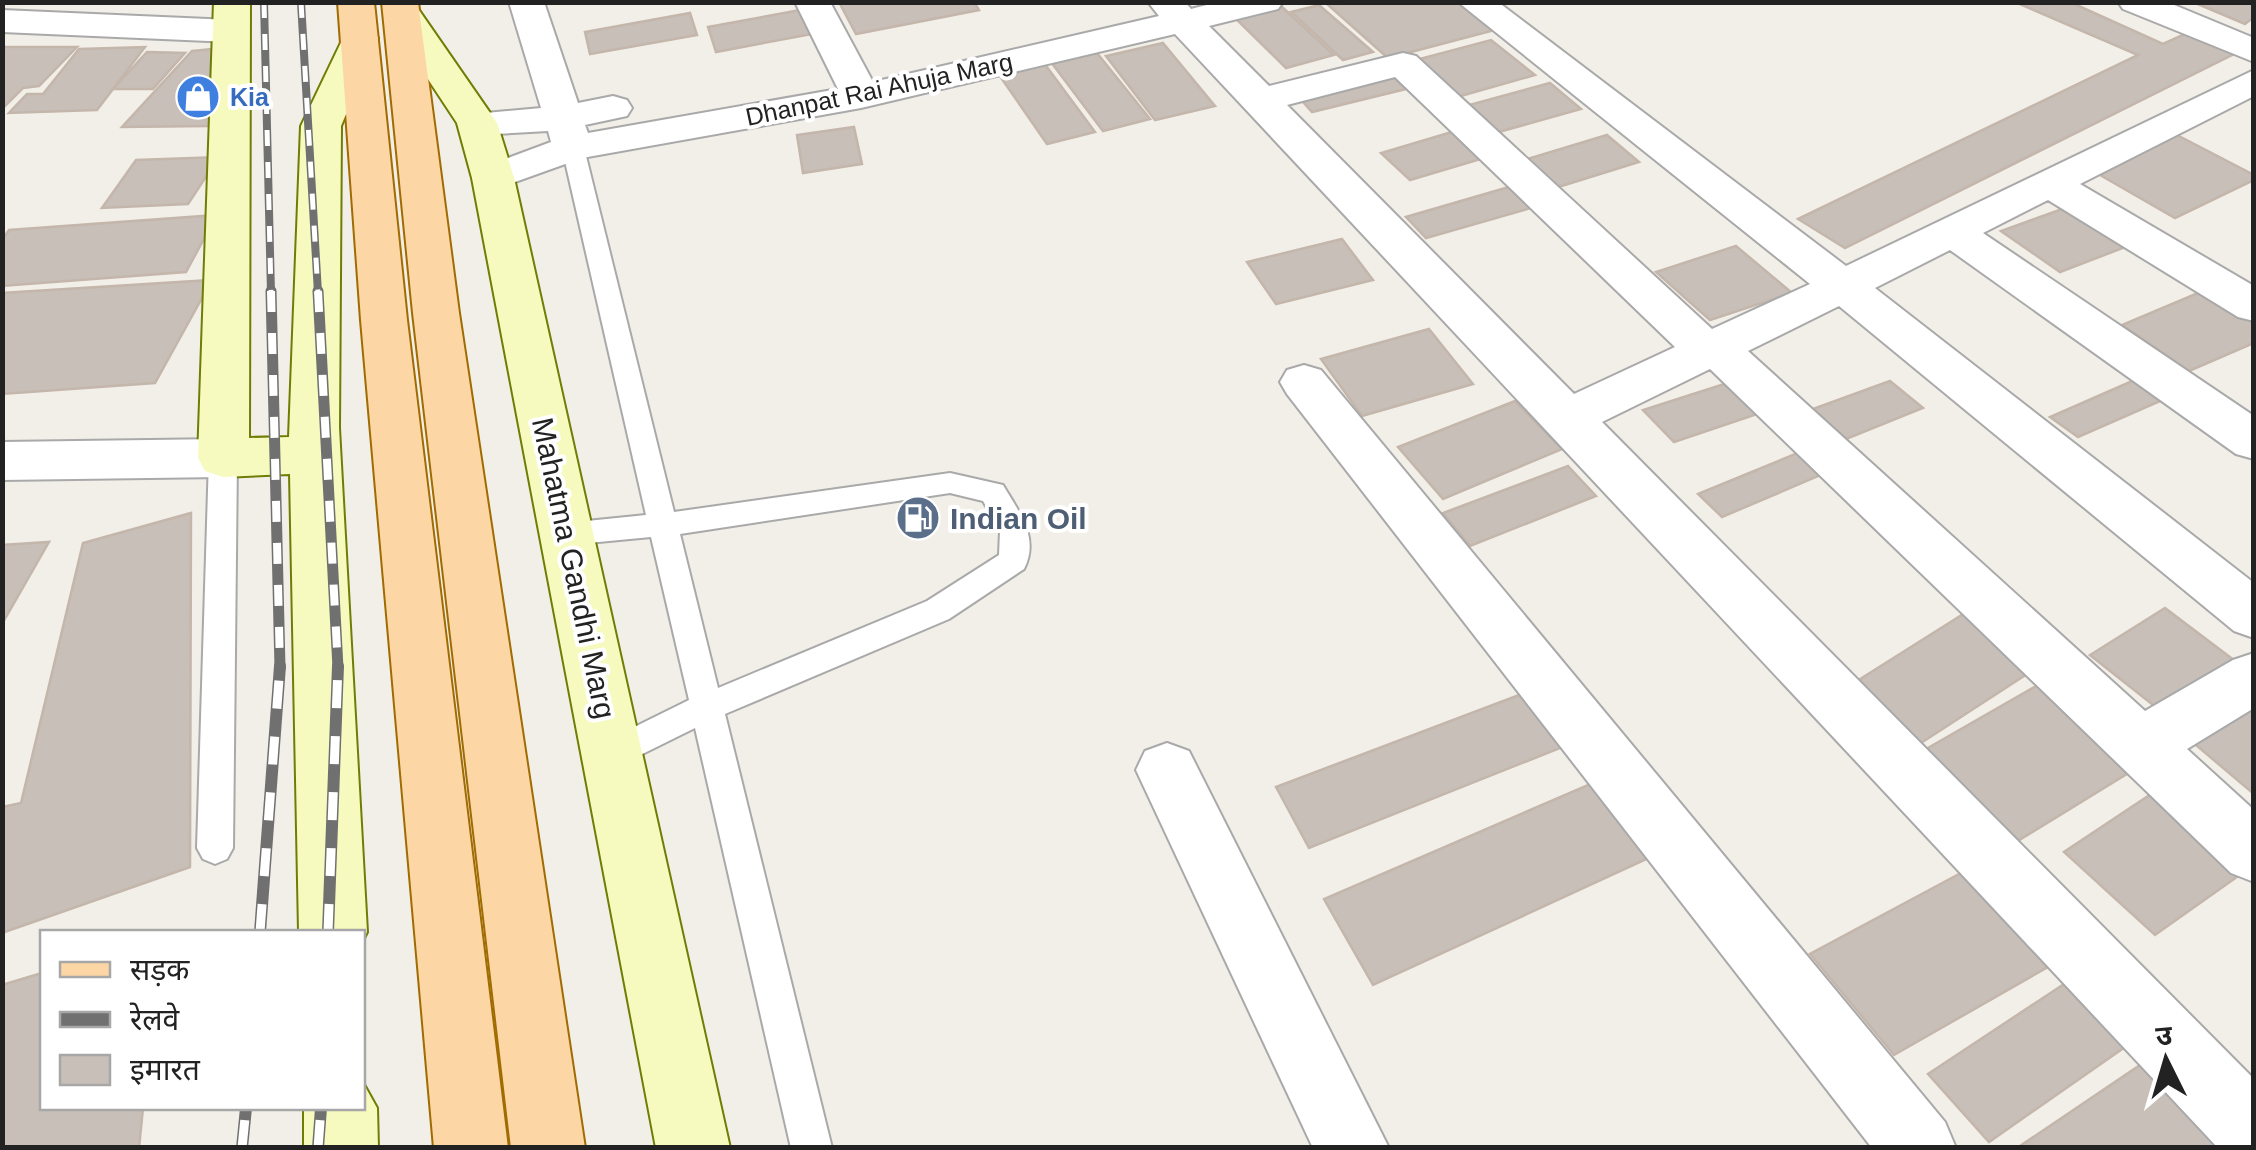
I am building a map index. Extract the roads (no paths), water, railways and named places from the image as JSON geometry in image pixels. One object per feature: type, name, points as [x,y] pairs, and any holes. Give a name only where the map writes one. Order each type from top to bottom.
[{"type":"main road","name":"Mahatma Gandhi Marg","points":[[379,14],[477,122],[493,178],[693,1148]]},
{"type":"main road","points":[[379,14],[377,242],[471,1148]]},
{"type":"main road","points":[[379,14],[436,313],[548,1148]]},
{"type":"main road","points":[[333,930],[315,454],[321,126],[379,14]]},
{"type":"main road","points":[[232,17],[223,458],[315,454]]},
{"type":"main road","points":[[340,1110],[341,1148]]},
{"type":"street","points":[[526,2],[568,133]]},
{"type":"street","points":[[812,2],[853,80]]},
{"type":"street","name":"Dhanpat Rai Ahuja Marg","points":[[853,80],[1131,2]]},
{"type":"street","name":"Dhanpat Rai Ahuja Marg","points":[[477,122],[568,133],[853,80],[1175,12],[1266,2]]},
{"type":"street","points":[[1475,2],[1843,286],[2254,615]]},
{"type":"street","points":[[2135,2],[2254,52]]},
{"type":"street","points":[[1175,12],[2254,1132]]},
{"type":"street","points":[[2,22],[232,17]]},
{"type":"street","points":[[1260,100],[1403,64],[2254,852]]},
{"type":"street","points":[[1567,418],[1843,286],[2254,81]]},
{"type":"street","name":"Dhanpat Rai Ahuja Marg","points":[[493,178],[568,133]]},
{"type":"street","points":[[2048,182],[2254,306]]},
{"type":"street","points":[[1951,231],[2254,441]]},
{"type":"street","points":[[1304,382],[1919,1148]]},
{"type":"street","points":[[2,461],[223,458]]},
{"type":"street","points":[[2140,746],[2254,677]]},
{"type":"street","points":[[1166,770],[1352,1148]]},
{"type":"lane","points":[[568,133],[812,1148]]},
{"type":"lane","points":[[215,848],[223,458]]},
{"type":"lane","points":[[567,534],[663,525],[950,483],[993,493],[1014,531],[1013,560],[938,610],[707,707],[612,754]]},
{"type":"railway","points":[[264,2],[271,293]]},
{"type":"railway","points":[[301,2],[318,293]]},
{"type":"railway","points":[[271,291],[280,666]]},
{"type":"railway","points":[[318,291],[338,667]]},
{"type":"railway","points":[[260,930],[280,666]]},
{"type":"railway","points":[[328,930],[338,667]]},
{"type":"railway","points":[[242,1148],[246,1110]]},
{"type":"railway","points":[[318,1148],[321,1110]]},
{"type":"place","name":"Kia","points":[[198,97]]},
{"type":"place","name":"Indian Oil","points":[[918,518]]}]
